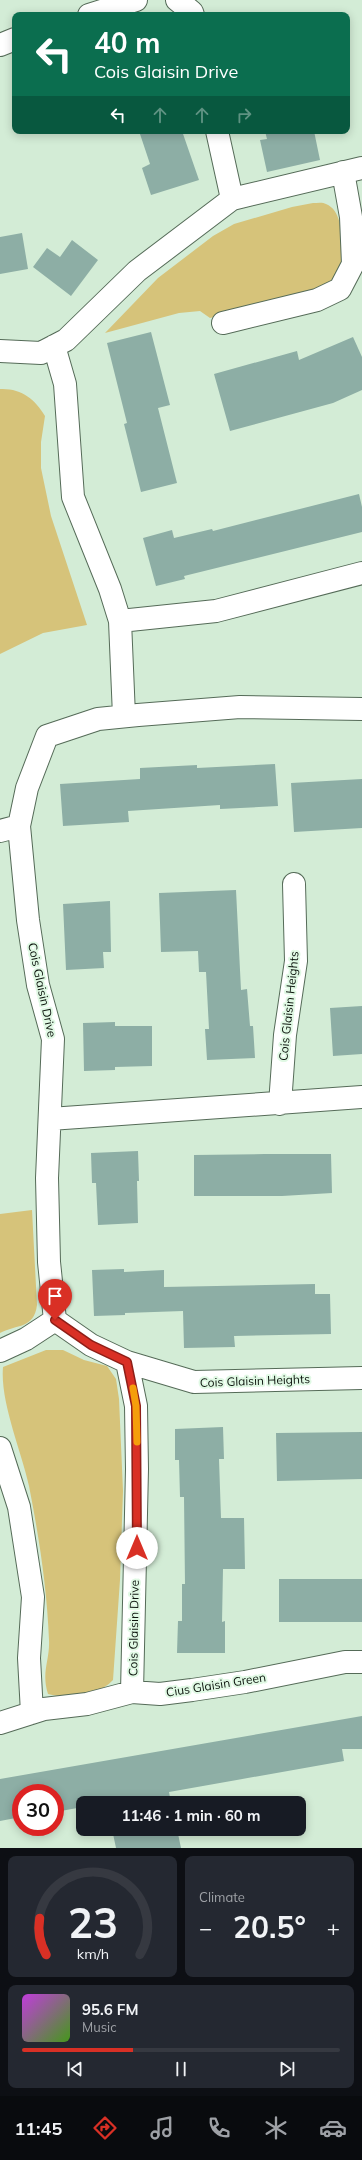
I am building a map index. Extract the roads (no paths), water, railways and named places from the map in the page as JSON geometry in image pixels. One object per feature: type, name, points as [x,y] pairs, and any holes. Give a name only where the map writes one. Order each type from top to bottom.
[{"type":"street","points":[[98,12],[136,0]]},
{"type":"street","points":[[178,0],[192,12]]},
{"type":"street","points":[[0,45],[12,41]]},
{"type":"street","points":[[218,134],[232,199]]},
{"type":"street","points":[[0,351],[41,353],[66,340],[137,271],[232,199],[353,170],[353,264],[340,289],[317,300],[223,323]]},
{"type":"street","points":[[54,346],[65,384],[72,497],[110,589],[120,620],[124,716],[240,707],[362,709]]},
{"type":"street","points":[[120,620],[216,611],[362,573]]},
{"type":"street","name":"Cois Glaisin Drive","points":[[55,1320],[49,1262],[47,1194],[53,1039],[38,985],[29,928],[9,828],[27,788],[47,736],[98,719],[124,716]]},
{"type":"street","name":"Cois Glaisin Heights","points":[[280,1104],[286,1035],[296,961],[294,884]]},
{"type":"street","points":[[50,1119],[280,1104],[362,1097]]},
{"type":"street","points":[[0,1351],[26,1339],[55,1320],[91,1345],[127,1362]]},
{"type":"street","name":"Cois Glaisin Drive","points":[[127,1362],[136,1406],[137,1469],[132,1692]]},
{"type":"street","name":"Cois Glaisin Heights","points":[[127,1362],[194,1382],[362,1378]]},
{"type":"street","points":[[0,1448],[20,1507],[33,1597],[29,1658],[32,1713]]},
{"type":"street","name":"Cius Glaisin Green","points":[[0,1723],[32,1713],[87,1704],[132,1692],[160,1694],[245,1682],[345,1662],[362,1662]]}]
